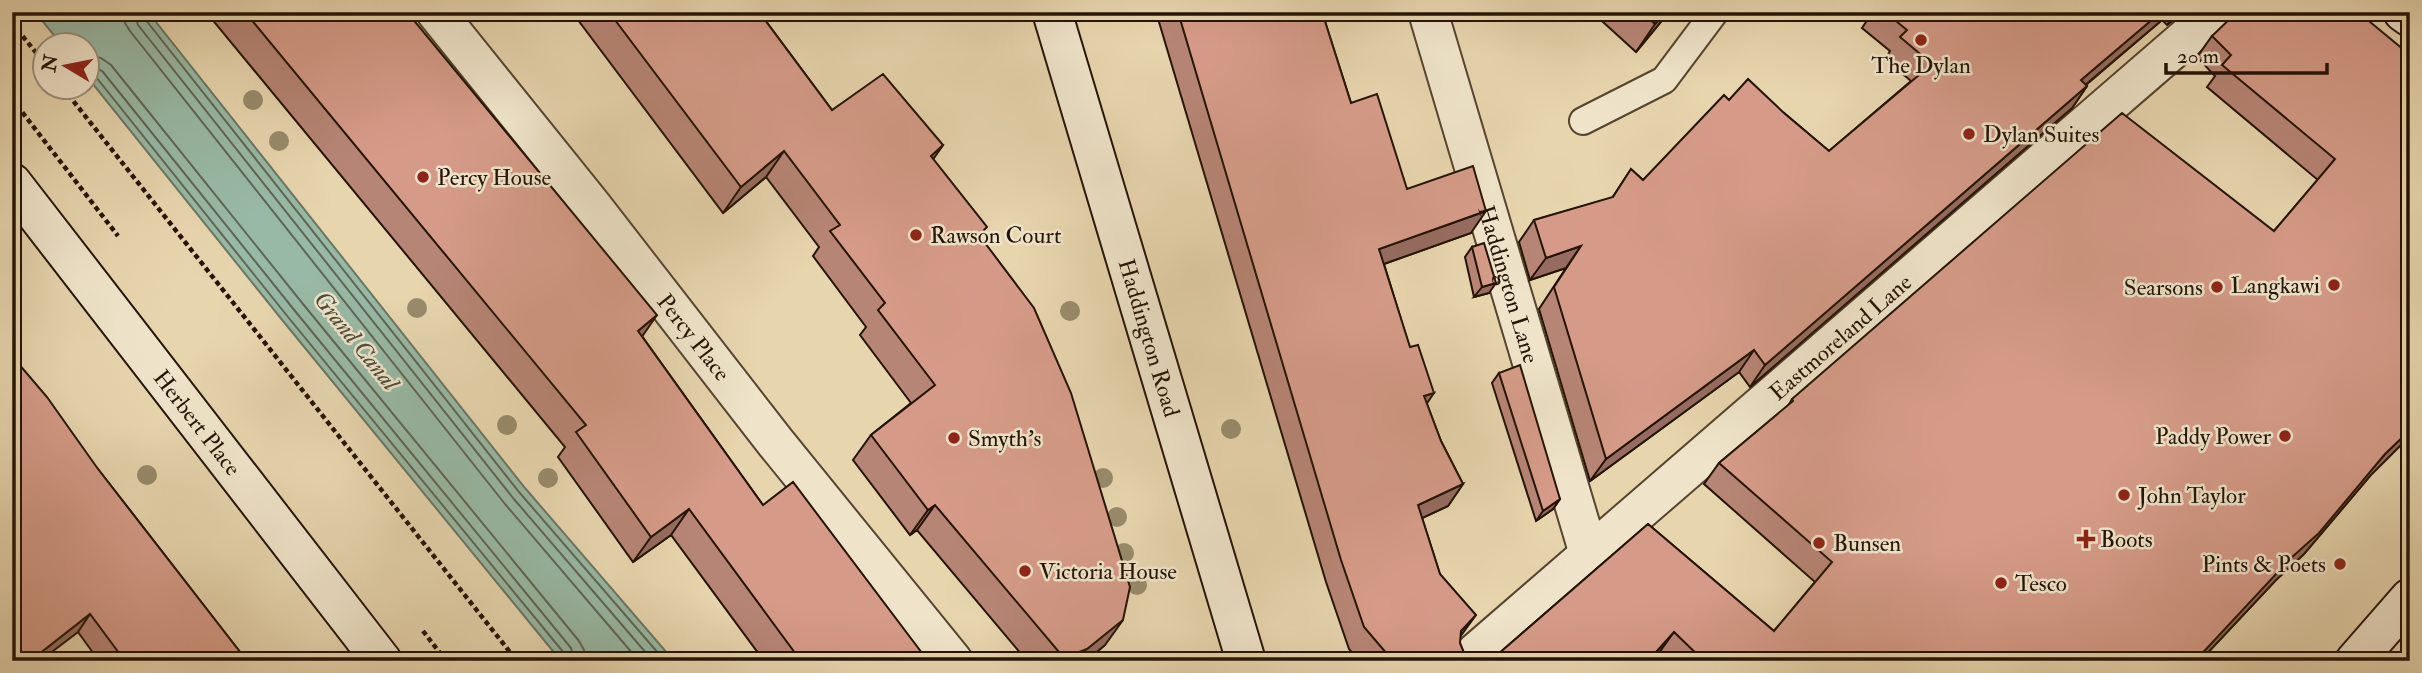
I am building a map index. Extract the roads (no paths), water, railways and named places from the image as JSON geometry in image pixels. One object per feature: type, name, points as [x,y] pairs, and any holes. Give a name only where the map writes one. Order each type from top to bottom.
[{"type":"street","name":"Percy Place","points":[[436,12],[592,206],[776,443],[953,661]]},
{"type":"street","name":"Haddington Road","points":[[1052,12],[1246,661]]},
{"type":"street","name":"Haddington Lane","points":[[1428,12],[1589,554]]},
{"type":"street","name":"Eastmoreland Lane","points":[[1466,661],[1589,554],[1643,526],[2216,12]]},
{"type":"street","points":[[2403,12],[2410,17]]},
{"type":"street","name":"Herbert Place","points":[[12,183],[382,661]]},
{"type":"street","points":[[2356,661],[2410,598]]},
{"type":"lane","points":[[1583,121],[1664,80],[1715,12]]},
{"type":"water","name":"Grand Canal","points":[[35,12],[148,12],[525,488],[674,661],[561,661],[102,95],[102,32],[51,32]]},
{"type":"place","name":"The Dylan","points":[[1921,40]]},
{"type":"place","name":"Dylan Suites","points":[[1969,134]]},
{"type":"place","name":"Percy House","points":[[423,177]]},
{"type":"place","name":"Rawson Court","points":[[916,235]]},
{"type":"place","name":"Langkawi","points":[[2334,285]]},
{"type":"place","name":"Searsons","points":[[2217,287]]},
{"type":"place","name":"Paddy Power","points":[[2285,436]]},
{"type":"place","name":"Smyth’s","points":[[954,438]]},
{"type":"place","name":"John Taylor","points":[[2124,495]]},
{"type":"place","name":"Boots","points":[[2086,539]]},
{"type":"place","name":"Bunsen","points":[[1819,543]]},
{"type":"place","name":"Pints & Poets","points":[[2340,564]]},
{"type":"place","name":"Victoria House","points":[[1025,571]]},
{"type":"place","name":"Tesco","points":[[2001,583]]}]
